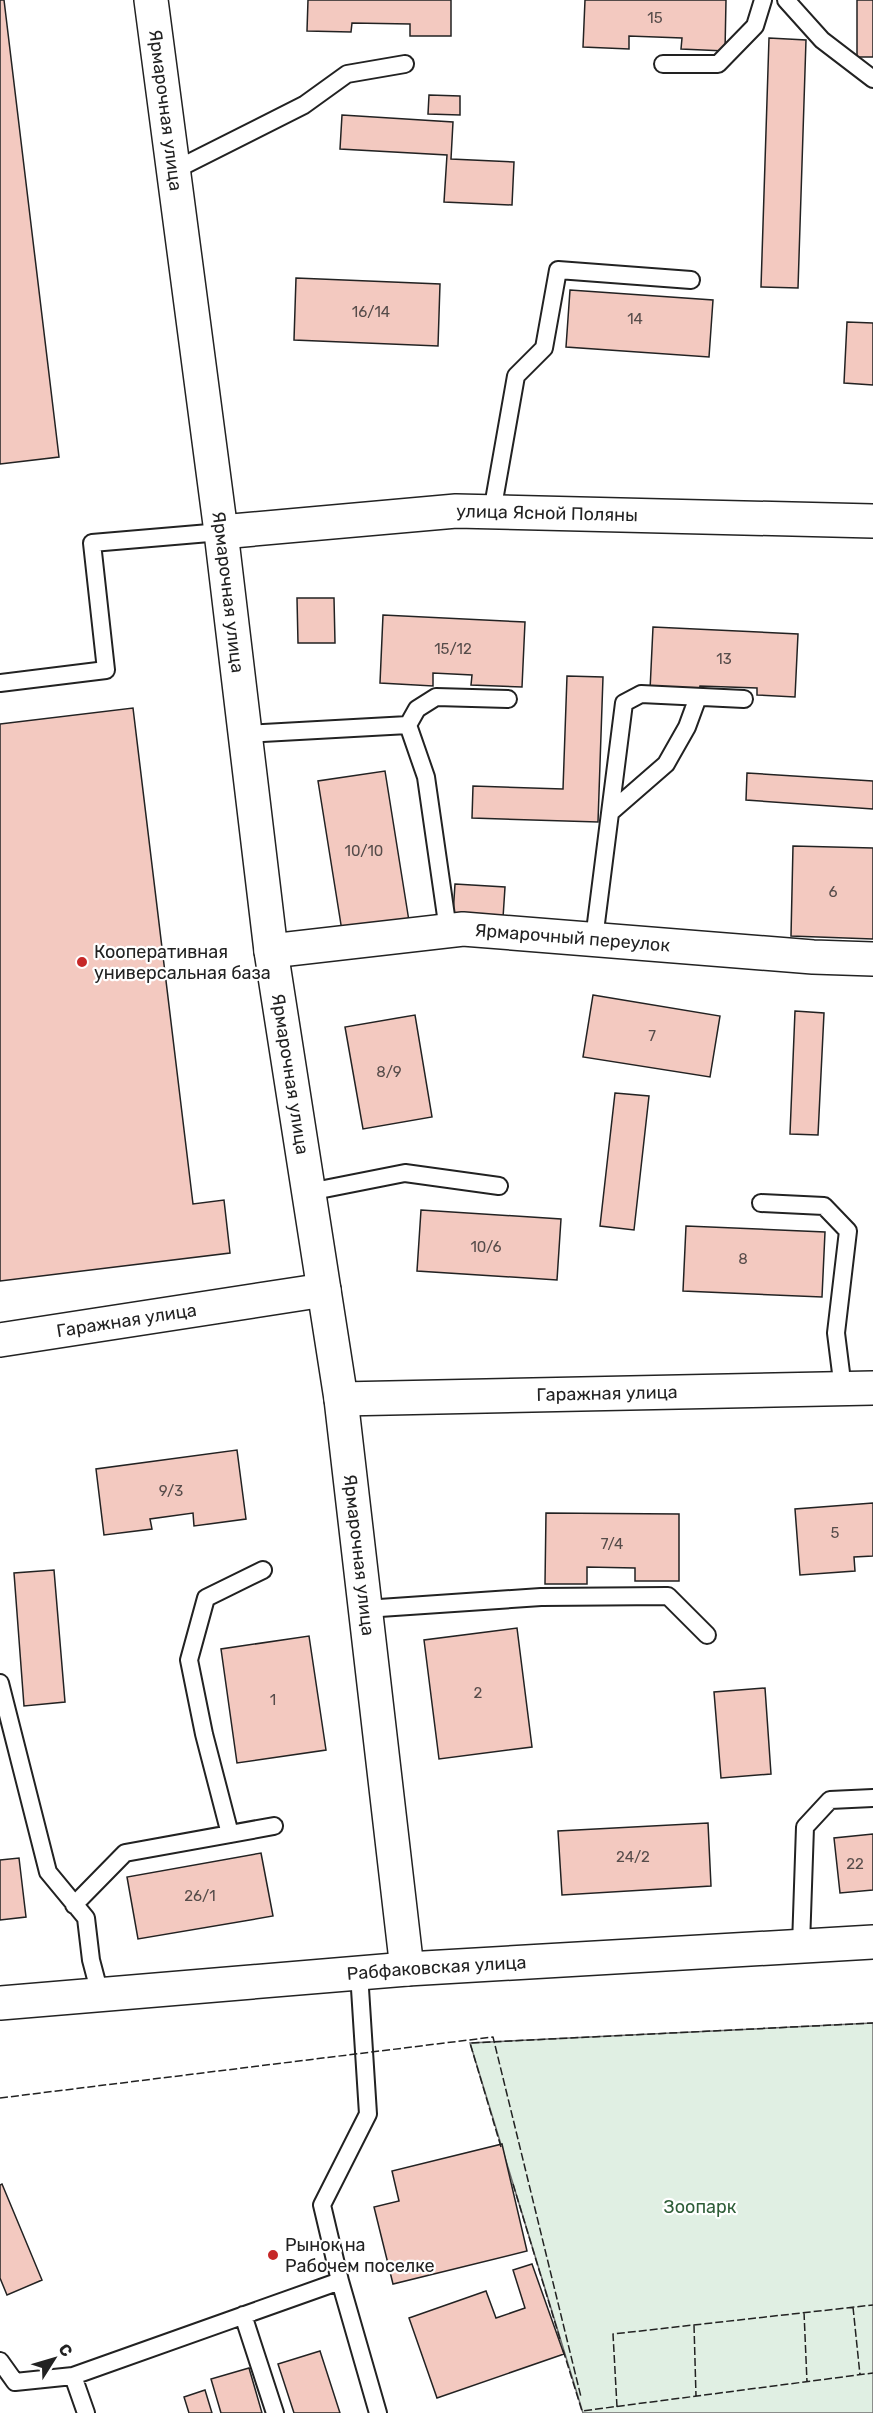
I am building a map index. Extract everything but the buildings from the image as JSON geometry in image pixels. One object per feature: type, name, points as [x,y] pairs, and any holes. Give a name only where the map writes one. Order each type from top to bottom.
[{"type":"street","name":"Ярмарочная улица","points":[[151,0],[221,531],[272,951],[341,1399],[407,1969]]},
{"type":"street","name":"улица Ясной Поляны","points":[[221,531],[456,511],[873,521]]},
{"type":"street","name":"Ярмарочный переулок","points":[[272,951],[463,929],[813,957],[873,959]]},
{"type":"street","name":"Гаражная улица","points":[[0,1340],[324,1290]]},
{"type":"street","name":"Гаражная улица","points":[[341,1399],[858,1389]]},
{"type":"street","name":"Рабфаковская улица","points":[[0,2003],[407,1969],[873,1942]]},
{"type":"lane","points":[[663,64],[718,64],[754,26],[763,0]]},
{"type":"lane","points":[[786,0],[822,40],[873,79]]},
{"type":"lane","points":[[173,171],[304,105],[347,74],[405,64]]},
{"type":"lane","points":[[492,512],[516,376],[544,348],[558,270],[691,280]]},
{"type":"lane","points":[[0,683],[106,670],[92,543],[221,531]]},
{"type":"lane","points":[[594,939],[624,703],[640,694],[744,699]]},
{"type":"lane","points":[[448,930],[426,777],[408,725],[417,709],[435,697],[508,699]]},
{"type":"lane","points":[[612,811],[666,764],[687,727],[698,697]]},
{"type":"lane","points":[[245,734],[408,725]]},
{"type":"lane","points":[[309,1192],[405,1173],[499,1186]]},
{"type":"lane","points":[[760,1203],[824,1206],[848,1231],[836,1334],[858,1389]]},
{"type":"lane","points":[[230,1834],[204,1734],[189,1660],[206,1598],[263,1570]]},
{"type":"lane","points":[[365,1609],[541,1597],[668,1596],[707,1635]]},
{"type":"lane","points":[[0,1683],[48,1872],[86,1918],[91,1960],[100,1994]]},
{"type":"lane","points":[[801,1945],[805,1827],[830,1800],[873,1798]]},
{"type":"lane","points":[[74,1905],[125,1853],[274,1826]]},
{"type":"lane","points":[[359,1974],[369,2114],[322,2205],[340,2282],[378,2413]]},
{"type":"lane","points":[[0,2361],[15,2382],[73,2376],[340,2282]]},
{"type":"lane","points":[[243,2315],[275,2413]]},
{"type":"lane","points":[[73,2376],[86,2413]]},
{"type":"green space","name":"Зоопарк","points":[[873,2023],[873,2413],[583,2413],[470,2043]]},
{"type":"fence","points":[[501,2147],[470,2043],[873,2023]]},
{"type":"fence","points":[[0,2098],[493,2037],[581,2397]]},
{"type":"fence","points":[[513,2184],[560,2339]]},
{"type":"fence","points":[[617,2407],[613,2334],[873,2305]]},
{"type":"fence","points":[[853,2307],[860,2375]]},
{"type":"fence","points":[[804,2312],[807,2382]]},
{"type":"fence","points":[[694,2325],[696,2396]]},
{"type":"fence","points":[[563,2350],[582,2411],[873,2373]]},
{"type":"place","name":"Кооперативная универсальная база","points":[[82,962]]},
{"type":"place","name":"Рынок на Рабочем поселке","points":[[273,2255]]}]
